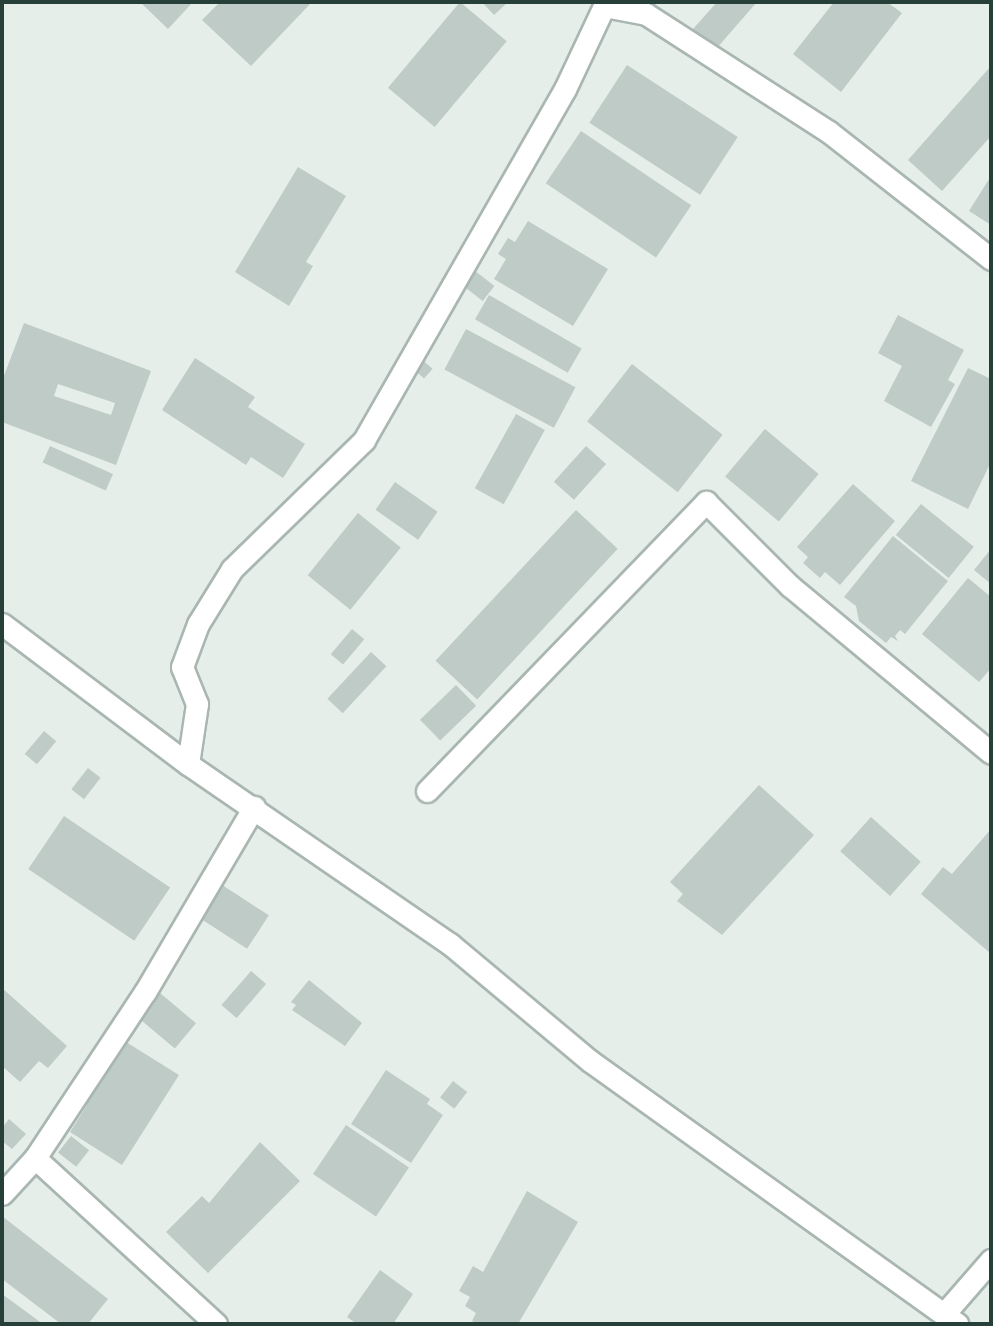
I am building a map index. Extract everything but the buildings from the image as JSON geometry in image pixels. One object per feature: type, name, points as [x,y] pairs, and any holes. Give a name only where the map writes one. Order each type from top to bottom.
[{"type":"street","points":[[188,764],[197,704],[183,667],[198,624],[232,569],[364,440],[565,89],[604,6],[646,14],[829,132],[991,258]]},
{"type":"street","points":[[427,791],[706,502],[790,586],[991,753]]},
{"type":"street","points":[[2,624],[188,764],[450,944],[590,1061],[951,1319],[991,1260]]},
{"type":"street","points":[[2,1194],[35,1158],[145,992],[254,807]]},
{"type":"street","points":[[35,1158],[216,1324]]}]
